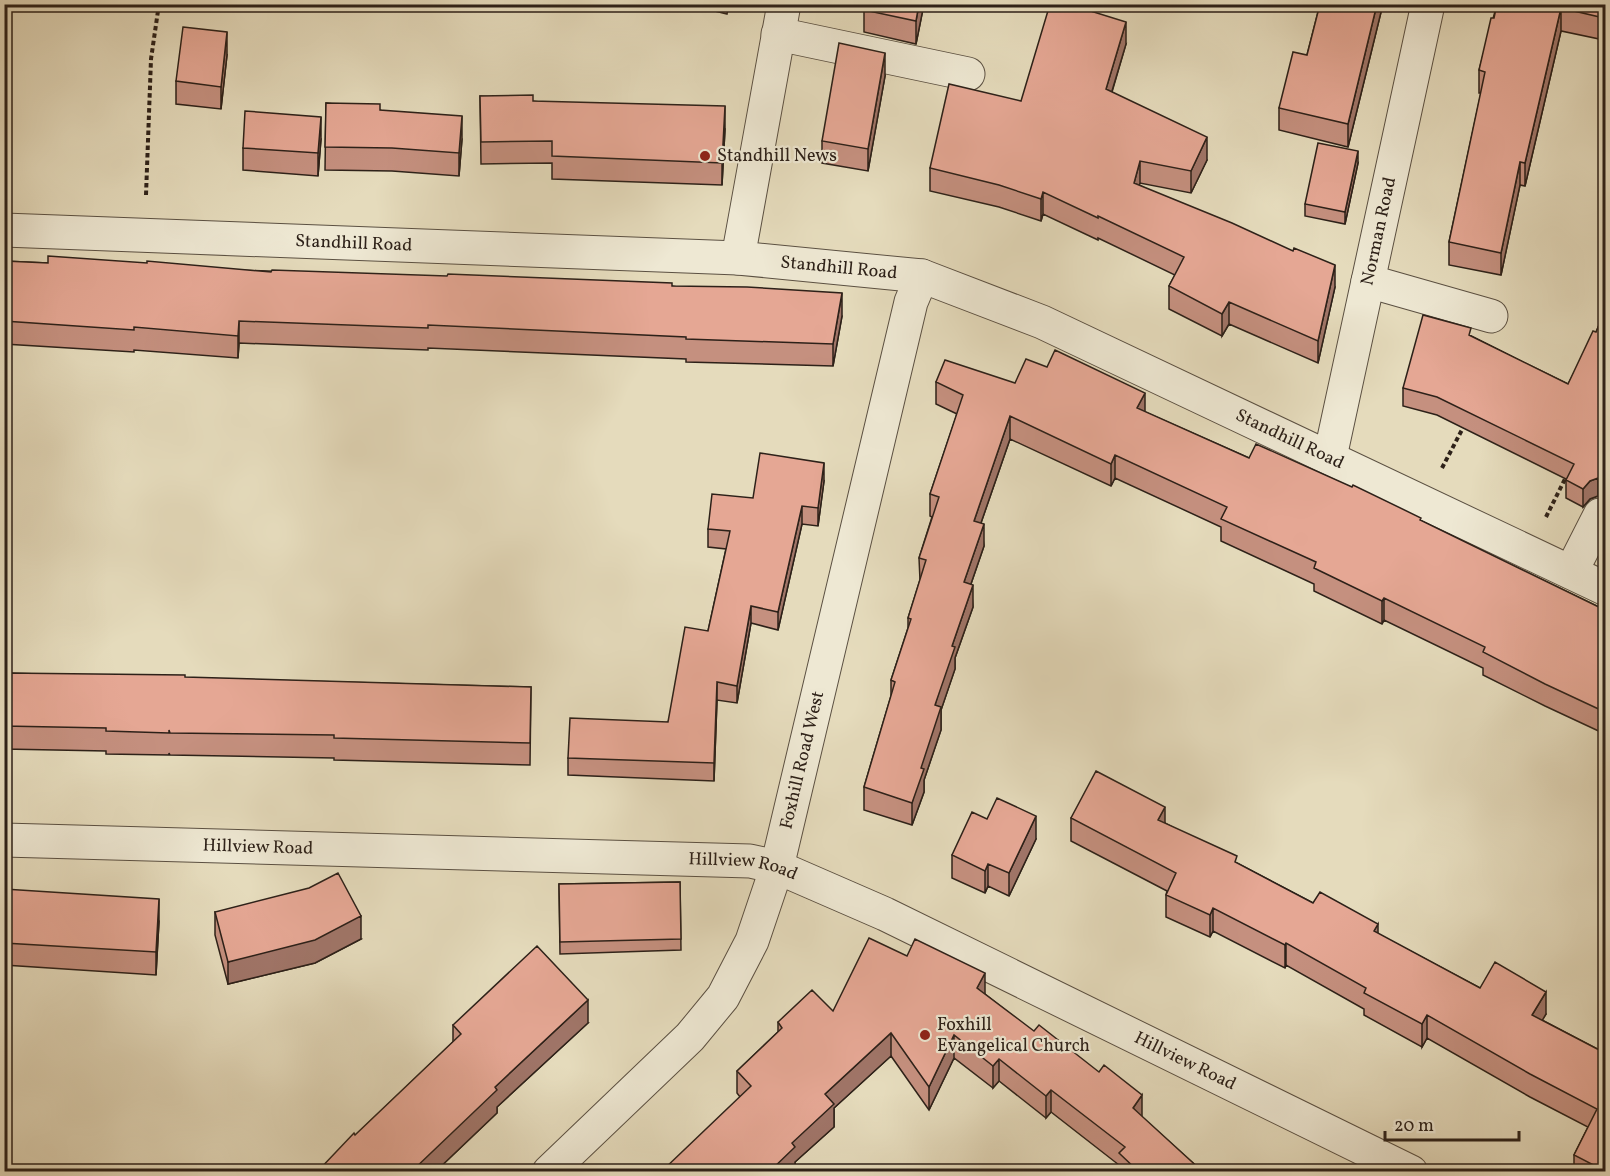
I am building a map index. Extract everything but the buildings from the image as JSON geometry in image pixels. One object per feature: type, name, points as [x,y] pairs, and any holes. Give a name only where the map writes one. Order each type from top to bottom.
[{"type":"street","name":"Norman Road","points":[[1330,458],[1428,4]]},
{"type":"street","points":[[738,258],[781,19],[968,74]]},
{"type":"street","name":"Standhill Road","points":[[4,230],[738,258],[922,276],[1042,322],[1605,589]]},
{"type":"street","name":"Foxhill Road West","points":[[549,1172],[690,1038],[723,997],[752,941],[777,867],[911,302],[922,276]]},
{"type":"street","points":[[1368,281],[1491,316]]},
{"type":"street","points":[[1571,572],[1600,515]]},
{"type":"street","name":"Hillview Road","points":[[4,840],[750,861],[777,867],[885,914],[1411,1172]]},
{"type":"path","points":[[144,236],[152,59],[159,4]]},
{"type":"path","points":[[1425,503],[1467,419]]},
{"type":"path","points":[[1529,552],[1570,468]]},
{"type":"place","name":"Standhill News","points":[[705,156]]},
{"type":"place","name":"Foxhill Evangelical Church","points":[[925,1035]]}]
